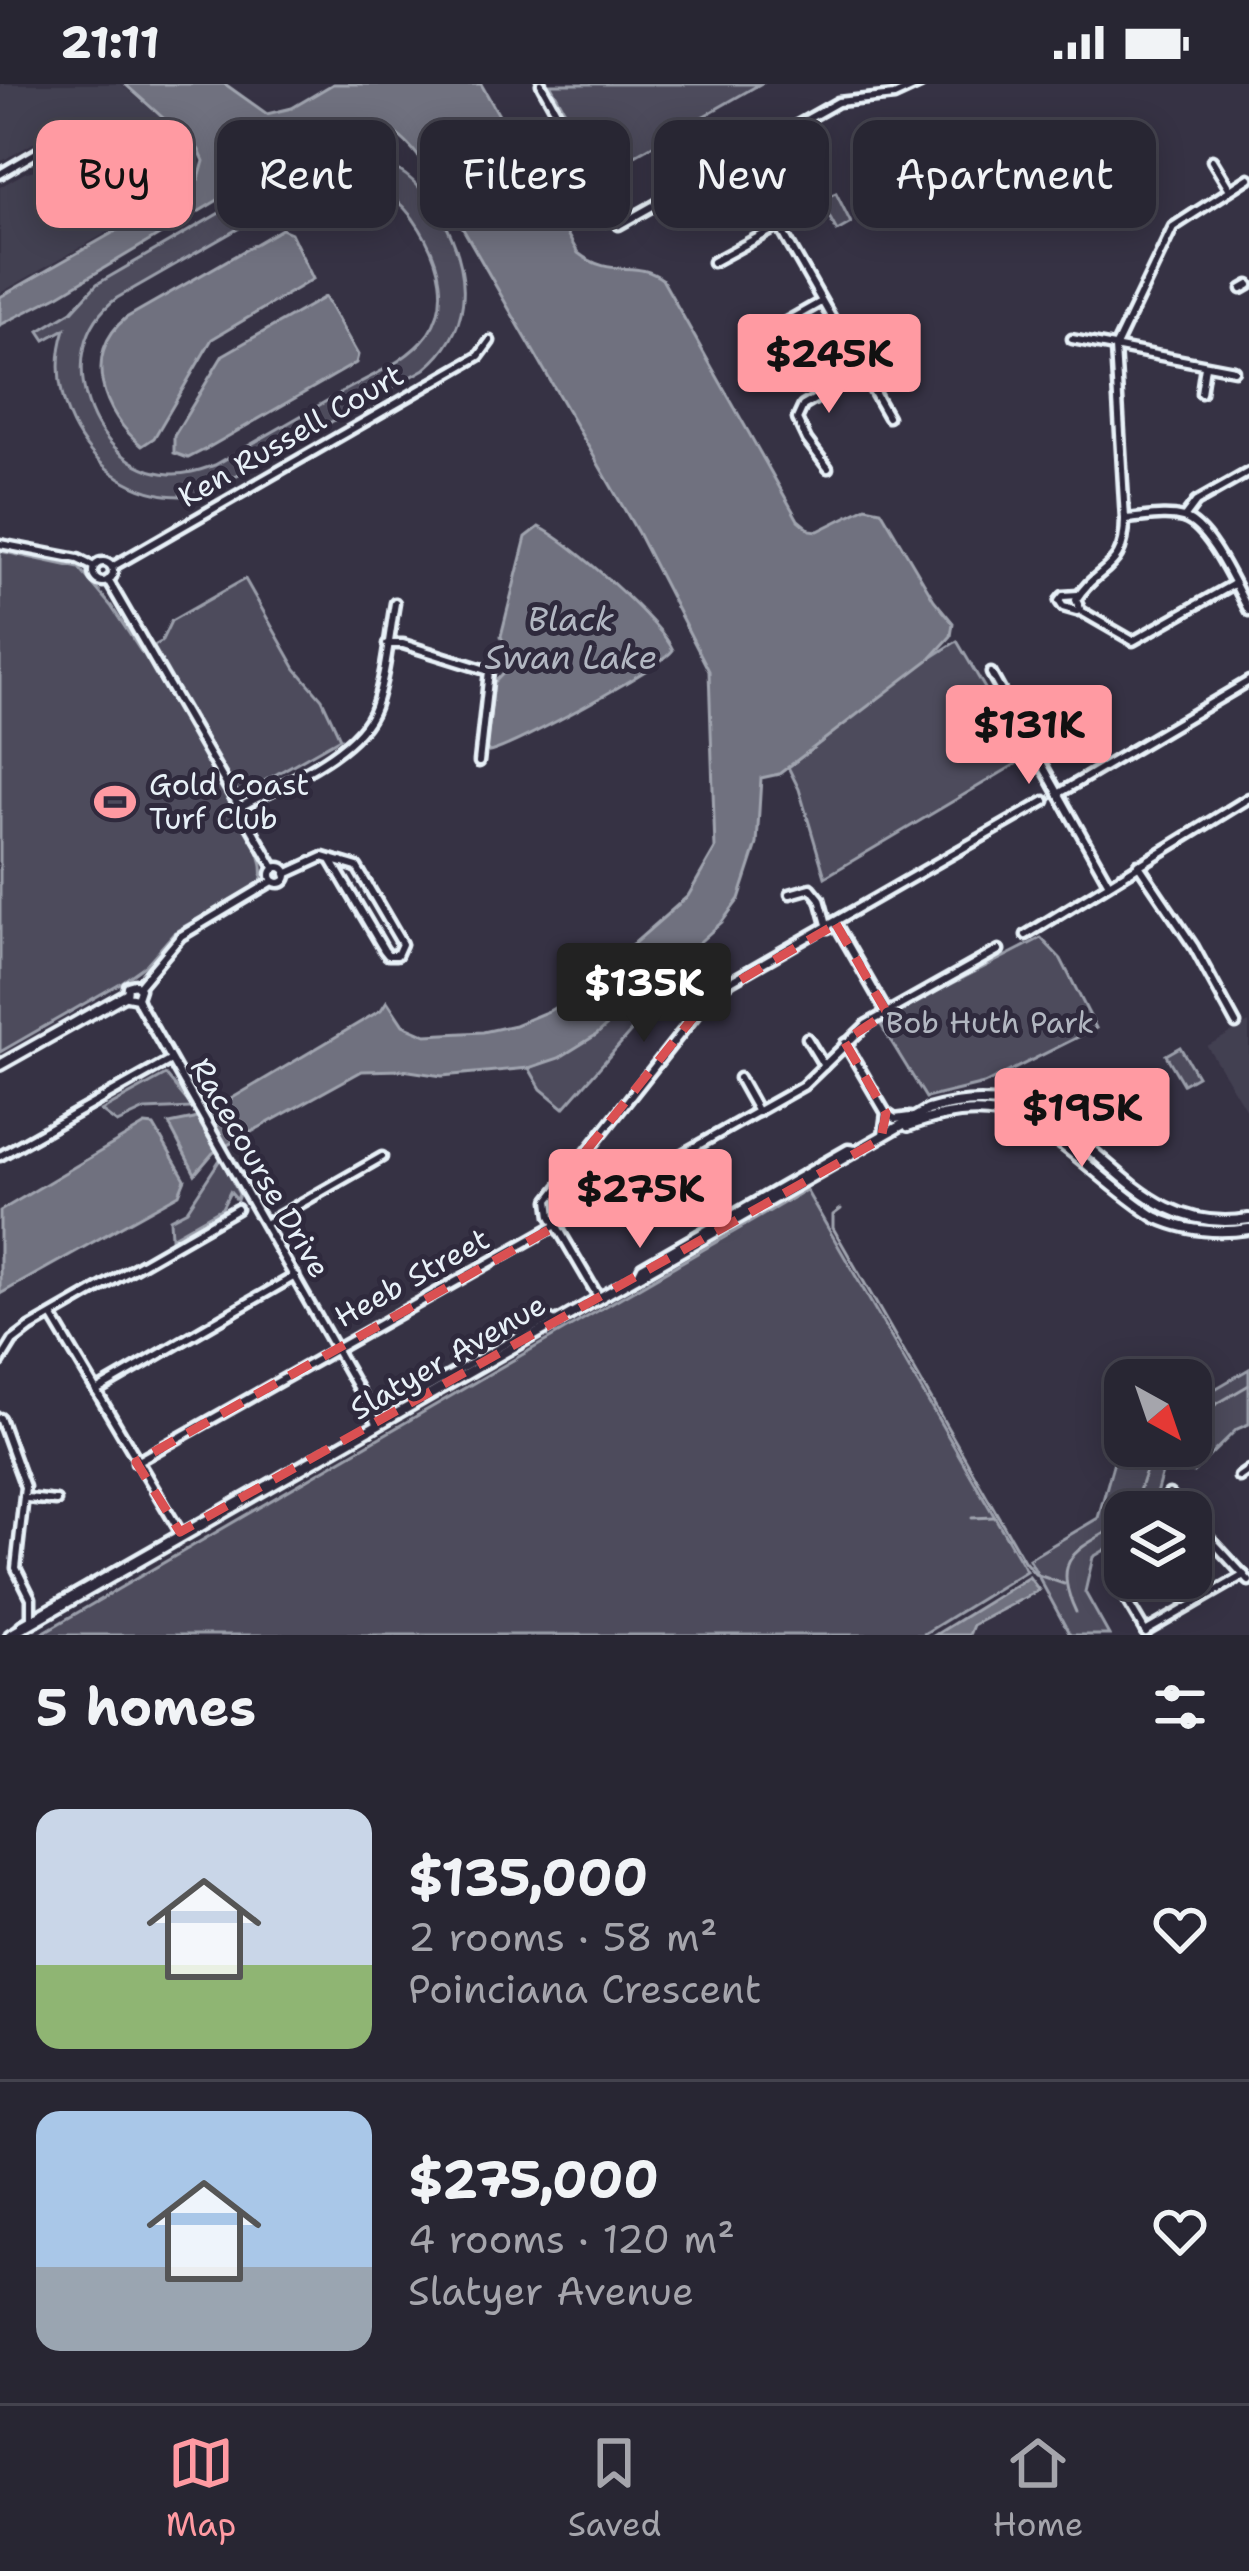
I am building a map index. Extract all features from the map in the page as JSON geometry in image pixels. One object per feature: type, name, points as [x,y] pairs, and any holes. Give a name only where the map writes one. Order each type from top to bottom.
[{"type":"main road","points":[[0,1065],[126,994]]},
{"type":"main road","name":"Slatyer Avenue","points":[[896,1131],[915,1116],[961,1102],[992,1101],[1023,1108],[1076,1135],[1156,1203],[1216,1221],[1249,1219]]},
{"type":"main road","name":"Slatyer Avenue","points":[[10,1635],[881,1139],[928,1118],[961,1113],[1010,1116],[1048,1132],[1155,1217],[1205,1231],[1249,1229]]},
{"type":"street","points":[[541,84],[620,225],[654,206]]},
{"type":"street","points":[[806,120],[844,99],[894,96],[920,84]]},
{"type":"street","points":[[86,132],[95,139],[95,148],[83,157],[39,154],[70,134],[86,132]]},
{"type":"street","points":[[0,174],[36,156]]},
{"type":"street","points":[[1212,160],[1230,189]]},
{"type":"street","points":[[1081,611],[1078,595],[1118,560],[1125,539],[1115,348],[1174,226],[1249,178]]},
{"type":"street","points":[[713,262],[775,228]]},
{"type":"street","points":[[783,228],[888,417]]},
{"type":"street","points":[[756,339],[821,302]]},
{"type":"street","points":[[1072,339],[1234,370]]},
{"type":"street","name":"Ken Russell Court","points":[[112,568],[479,356],[490,341]]},
{"type":"street","points":[[1202,393],[1205,365]]},
{"type":"street","points":[[828,468],[797,419],[803,406],[862,372]]},
{"type":"street","points":[[1184,518],[1196,502],[1249,472]]},
{"type":"street","points":[[1125,519],[1184,518],[1201,530],[1249,611]]},
{"type":"street","points":[[0,544],[78,559],[94,567]]},
{"type":"street","points":[[94,567],[103,562],[112,568],[108,580],[275,868],[273,881]]},
{"type":"street","points":[[94,567],[95,579],[108,580]]},
{"type":"street","points":[[1078,595],[1063,596],[1060,604],[1132,641],[1234,584]]},
{"type":"street","points":[[240,807],[344,748],[362,732],[375,707],[395,603]]},
{"type":"street","points":[[387,644],[403,644],[489,671],[479,762]]},
{"type":"street","points":[[991,673],[1108,882]]},
{"type":"street","points":[[1058,794],[1249,681]]},
{"type":"street","points":[[1015,721],[1054,694]]},
{"type":"street","points":[[1026,935],[1249,798]]},
{"type":"street","points":[[599,1299],[556,1226],[549,1209],[553,1192],[708,999],[731,981],[1045,801]]},
{"type":"street","points":[[139,986],[128,986],[126,994],[137,998],[139,986],[181,936],[322,857],[357,867],[402,944],[397,955],[384,950],[331,860]]},
{"type":"street","points":[[1138,864],[1194,947],[1236,1024]]},
{"type":"street","points":[[275,868],[286,874]]},
{"type":"street","points":[[790,894],[811,888],[887,1012]]},
{"type":"street","name":"Heeb Street","points":[[136,1462],[803,1086],[845,1042],[887,1012],[1000,950]]},
{"type":"street","name":"Racecourse Drive","points":[[137,998],[378,1424]]},
{"type":"street","points":[[807,1038],[824,1066]]},
{"type":"street","points":[[845,1042],[886,1113],[888,1123],[881,1139]]},
{"type":"street","points":[[0,1156],[170,1060]]},
{"type":"street","points":[[739,1078],[758,1112]]},
{"type":"street","points":[[886,1113],[895,1119],[915,1116]]},
{"type":"street","points":[[265,1224],[382,1157]]},
{"type":"street","points":[[0,1362],[13,1341],[237,1209]]},
{"type":"street","points":[[96,1390],[295,1276]]},
{"type":"street","points":[[52,1316],[179,1532]]},
{"type":"street","points":[[0,1418],[27,1498],[16,1568],[31,1598],[29,1619]]},
{"type":"street","name":"Slatyer Avenue","points":[[10,1635],[29,1619],[179,1532],[328,1448],[337,1448]]},
{"type":"street","points":[[1239,1477],[1249,1470]]},
{"type":"street","points":[[27,1498],[56,1501]]},
{"type":"street","points":[[1126,1599],[1146,1634],[1246,1578],[1212,1541]]},
{"type":"street","points":[[31,1598],[49,1607]]},
{"type":"highlighted area","points":[[836,924],[887,1013],[844,1041],[886,1113],[881,1139],[180,1532],[136,1462],[554,1227],[553,1192],[708,999]]},
{"type":"shaded area","points":[[0,84],[121,84],[163,120],[36,120],[36,142],[0,162]]},
{"type":"shaded area","points":[[193,147],[201,167],[193,183]]},
{"type":"shaded area","points":[[36,170],[36,228],[115,228],[0,293],[0,187]]},
{"type":"shaded area","points":[[1249,1023],[1249,1115],[1207,1046]]},
{"type":"green space","points":[[550,84],[760,84],[697,120],[654,120],[654,144],[630,158],[630,120],[570,120]]},
{"type":"green space","points":[[396,169],[420,189],[420,228],[447,228],[461,265],[463,303],[451,338],[425,369],[205,493],[171,496],[140,488],[113,473],[90,451],[62,394],[59,362],[65,329],[45,340],[39,331],[72,311],[97,284],[217,214],[217,228],[239,228],[117,298],[96,320],[85,347],[88,404],[101,430],[120,452],[143,467],[170,474],[215,465],[389,367],[428,334],[439,308],[440,281],[427,241],[396,200]]},
{"type":"green space","points":[[836,193],[851,223],[837,231],[829,216],[829,196]]},
{"type":"green space","name":"Gold Coast Turf Club","points":[[0,551],[79,568],[142,653],[161,642],[171,621],[245,579],[296,669],[322,699],[340,738],[229,801],[258,850],[261,882],[175,932],[146,965],[122,982],[0,1052]]},
{"type":"green space","points":[[957,641],[1026,758],[825,877],[788,767]]},
{"type":"green space","name":"Bob Huth Park","points":[[1041,938],[1061,959],[1096,1028],[984,1084],[926,1098],[881,1025]]},
{"type":"green space","points":[[690,953],[711,982],[683,1013],[656,1003],[564,1108],[541,1089],[529,1068],[595,1034]]},
{"type":"green space","points":[[1180,1047],[1197,1076],[1183,1084],[1166,1055]]},
{"type":"green space","points":[[166,1075],[193,1108],[145,1110],[117,1123],[101,1111]]},
{"type":"green space","points":[[221,1158],[239,1194],[237,1200],[230,1192],[222,1208],[171,1237],[170,1219],[187,1210]]},
{"type":"green space","points":[[806,1190],[1026,1571],[922,1635],[39,1635]]},
{"type":"green space","points":[[1249,1369],[1249,1424],[1212,1453],[1212,1391]]},
{"type":"green space","points":[[1112,1467],[1163,1467],[1157,1491],[1106,1491]]},
{"type":"green space","points":[[1104,1497],[1104,1550],[1093,1557],[1085,1592],[1109,1635],[1070,1635],[1029,1559],[1098,1518]]},
{"type":"water","points":[[125,84],[225,84],[267,114],[292,108],[333,84],[481,84],[502,120],[420,120],[420,159],[396,135],[396,120],[217,120],[217,201],[193,215],[193,183],[204,161],[193,145],[193,120],[165,120]]},
{"type":"water","points":[[121,228],[171,228],[0,325],[0,297]]},
{"type":"water","points":[[462,228],[564,228],[578,253],[590,261],[643,270],[662,279],[798,520],[818,531],[866,507],[881,510],[934,600],[953,623],[951,636],[930,659],[779,774],[761,778],[757,844],[739,899],[722,922],[596,1035],[559,1058],[529,1068],[442,1076],[362,1071],[213,1153],[195,1174],[169,1124],[194,1119],[219,1106],[381,1010],[387,1001],[403,1025],[426,1035],[515,1025],[572,998],[688,896],[715,849],[709,671],[638,533]]},
{"type":"water","points":[[282,229],[291,233],[313,279],[212,339],[154,438],[142,446],[117,418],[103,384],[104,349],[112,333],[126,318]]},
{"type":"water","points":[[325,297],[358,355],[356,363],[188,458],[174,453],[174,436],[223,355]]},
{"type":"water","name":"Black Swan Lake","points":[[539,527],[612,582],[651,620],[673,650],[586,706],[489,752],[494,683],[511,665],[501,636],[526,537]]},
{"type":"water","points":[[145,1125],[154,1126],[185,1179],[179,1194],[0,1294],[0,1211]]},
{"type":"water","points":[[1029,1577],[1039,1590],[973,1625],[969,1635],[935,1635]]},
{"type":"waterway","points":[[841,1209],[833,1215],[833,1228],[1024,1561],[1035,1574],[1064,1584]]},
{"type":"waterway","points":[[1212,1407],[1249,1385]]},
{"type":"waterway","points":[[1139,1491],[1147,1467]]},
{"type":"waterway","points":[[972,1518],[994,1517]]},
{"type":"waterway","points":[[1076,1612],[1068,1592],[1068,1565],[1083,1547],[1104,1534]]},
{"type":"place","name":"Gold Coast Turf Club","points":[[115,802]]}]
